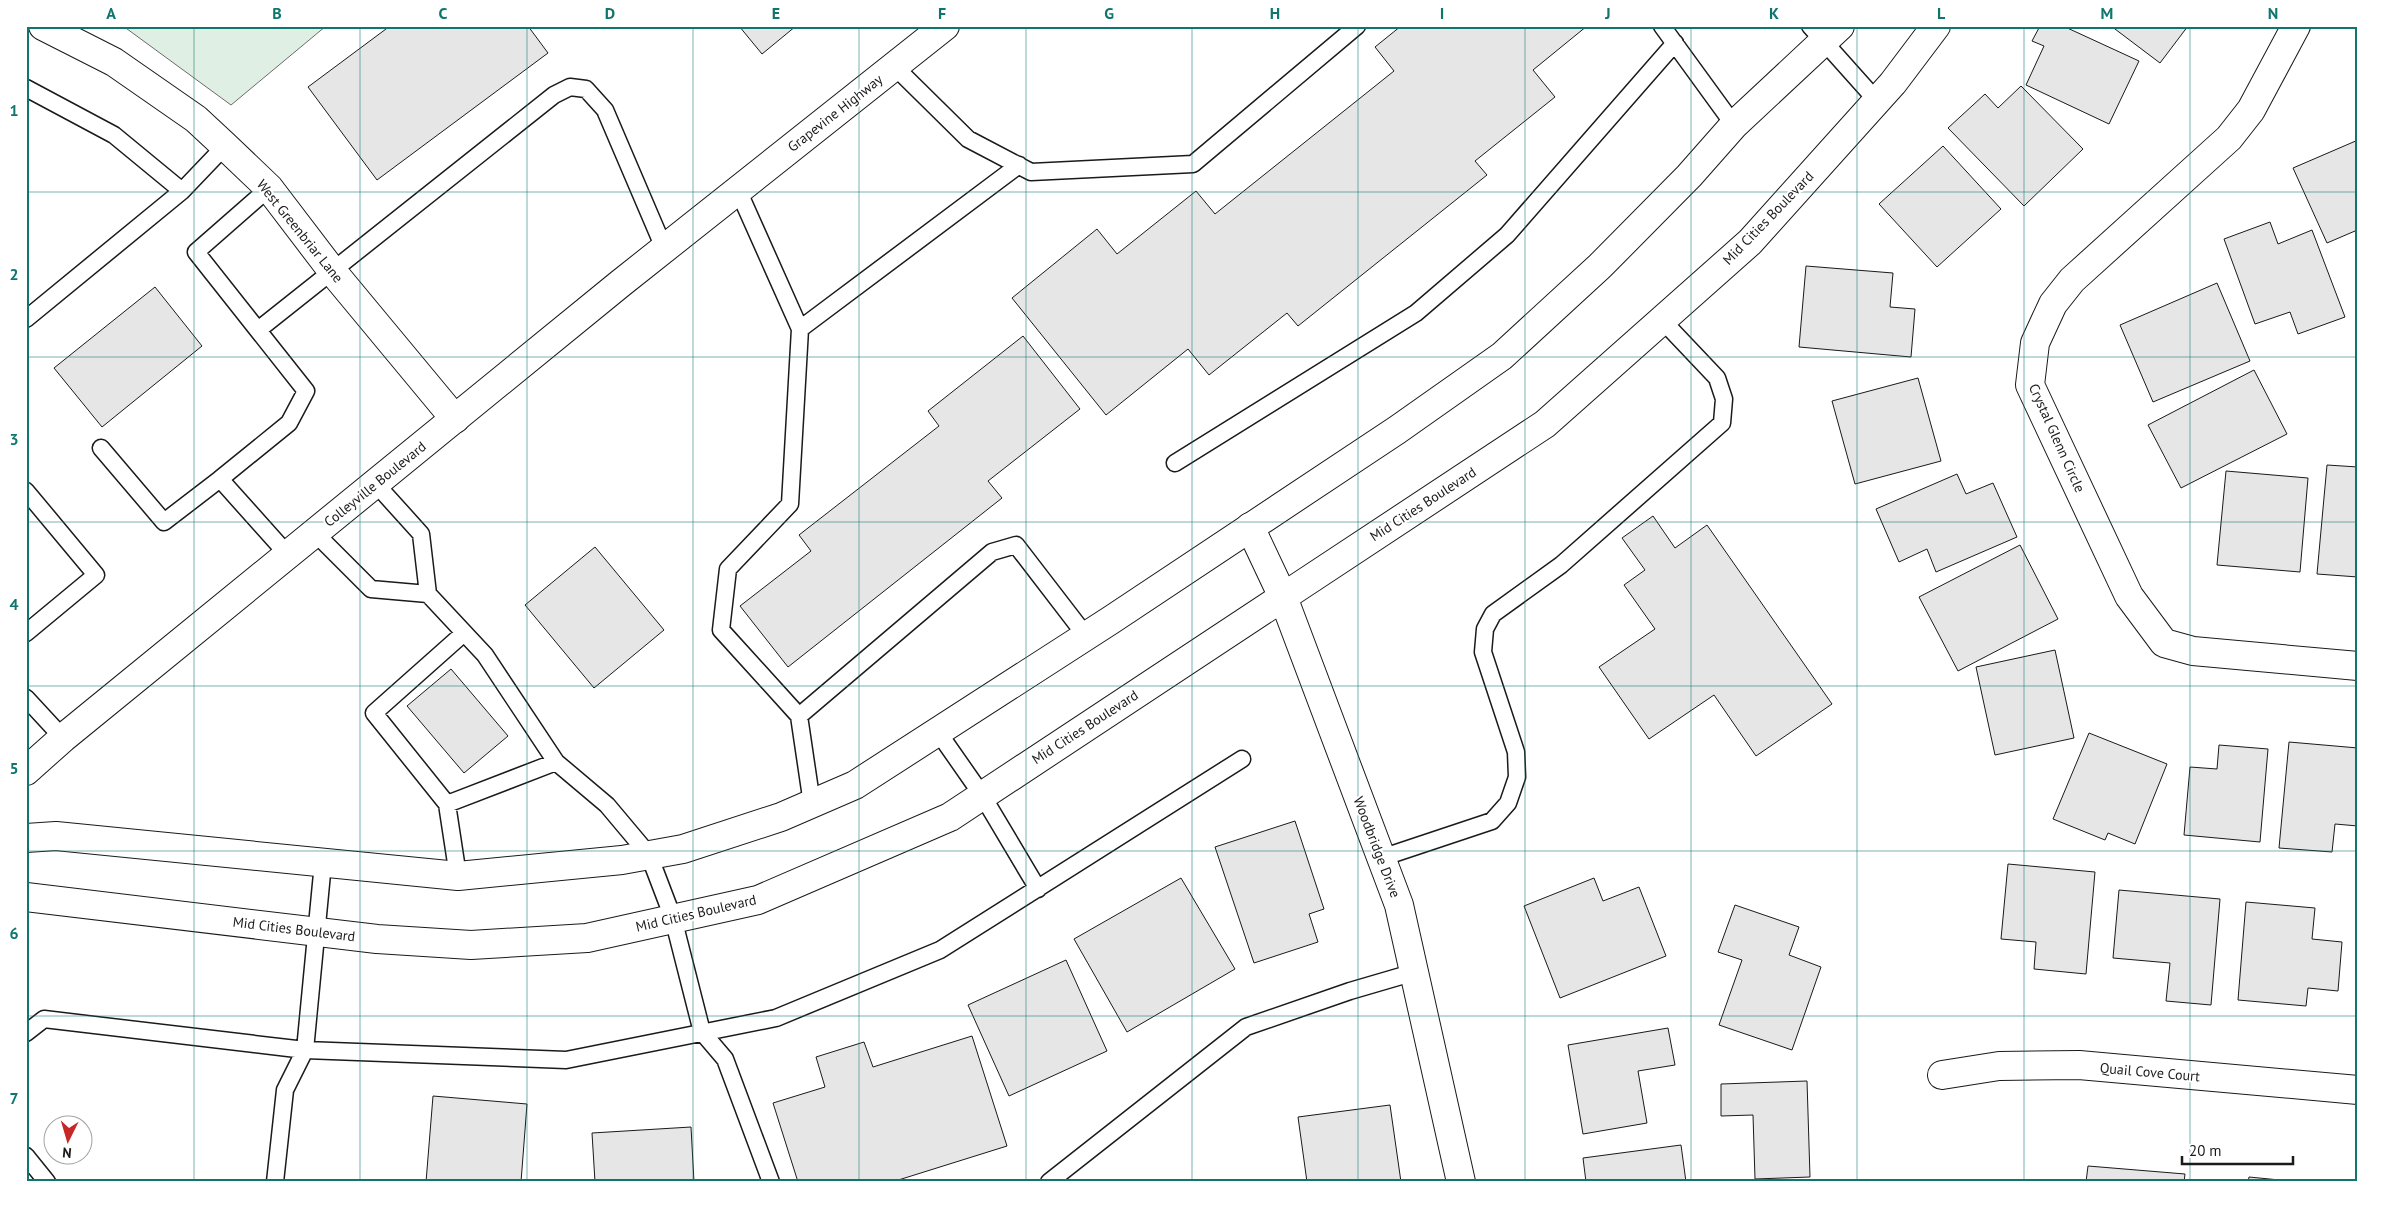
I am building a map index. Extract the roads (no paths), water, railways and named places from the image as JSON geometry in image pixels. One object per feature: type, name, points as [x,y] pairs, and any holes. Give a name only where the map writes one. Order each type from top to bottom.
[{"type":"main road","name":"West Greenbriar Lane","points":[[43,26],[114,62],[196,119],[225,146],[269,188],[333,272],[455,419]]},
{"type":"main road","name":"Grapevine Highway","points":[[732,195],[945,26]]},
{"type":"main road","name":"Mid Cities Boulevard","points":[[26,897],[377,939],[471,945],[587,938],[758,900],[950,817],[1545,424],[1750,242],[1876,101],[1936,26]]},
{"type":"main road","name":"Crystal Glenn Circle","points":[[2296,26],[2251,110],[2229,138],[2072,280],[2053,304],[2035,343],[2030,385],[2129,596],[2164,643],[2193,650],[2358,666]]},
{"type":"main road","points":[[26,838],[56,836],[458,876],[683,850],[781,817],[855,786],[1397,430],[1502,356],[1600,266],[1689,176],[1734,125],[1825,32]]},
{"type":"main road","name":"Colleyville Boulevard","points":[[26,771],[63,738],[375,483],[732,195]]},
{"type":"main road","name":"Woodbridge Drive","points":[[1250,527],[1283,597],[1399,905],[1461,1182]]},
{"type":"main road","name":"Quail Cove Court","points":[[1942,1075],[1999,1066],[2079,1066],[2358,1090]]},
{"type":"lane","points":[[894,66],[968,139],[1031,172],[1193,164],[1358,26]]},
{"type":"lane","points":[[1662,26],[1734,125]]},
{"type":"lane","points":[[1825,32],[1876,101]]},
{"type":"lane","points":[[1175,463],[1416,313],[1507,235],[1675,43]]},
{"type":"lane","points":[[258,330],[554,95],[570,87],[586,89],[605,110],[664,248]]},
{"type":"lane","points":[[26,88],[114,135],[182,191]]},
{"type":"lane","points":[[26,319],[182,191],[225,146]]},
{"type":"lane","points":[[800,329],[1019,166]]},
{"type":"lane","points":[[101,448],[164,522],[289,423],[306,391],[196,252],[269,188]]},
{"type":"lane","points":[[732,195],[800,329],[790,504],[728,569],[721,630],[799,716],[812,804]]},
{"type":"lane","points":[[1381,858],[1492,821],[1508,803],[1517,777],[1516,752],[1483,652],[1485,629],[1489,621],[1493,614],[1561,565],[1722,423],[1724,399],[1717,378],[1662,320]]},
{"type":"lane","points":[[220,479],[288,555]]},
{"type":"lane","points":[[375,483],[421,534],[428,594],[485,656],[556,762],[607,805],[649,855],[673,918],[702,1032],[725,1059],[771,1182]]},
{"type":"lane","points":[[26,491],[96,574],[26,633]]},
{"type":"lane","points":[[314,533],[371,589],[428,594]]},
{"type":"lane","points":[[799,716],[992,552],[1016,545],[1086,636]]},
{"type":"lane","points":[[458,876],[447,804],[374,713],[464,633]]},
{"type":"lane","points":[[26,698],[63,738]]},
{"type":"lane","points":[[938,732],[982,795],[1038,888]]},
{"type":"lane","points":[[26,1033],[44,1019],[305,1050],[566,1060],[776,1018],[940,950],[1242,759]]},
{"type":"lane","points":[[447,804],[556,762]]},
{"type":"lane","points":[[275,1182],[285,1090],[305,1050],[323,863]]},
{"type":"lane","points":[[1049,1182],[1246,1027],[1350,991],[1415,972]]},
{"type":"lane","points":[[26,1156],[47,1182]]}]
